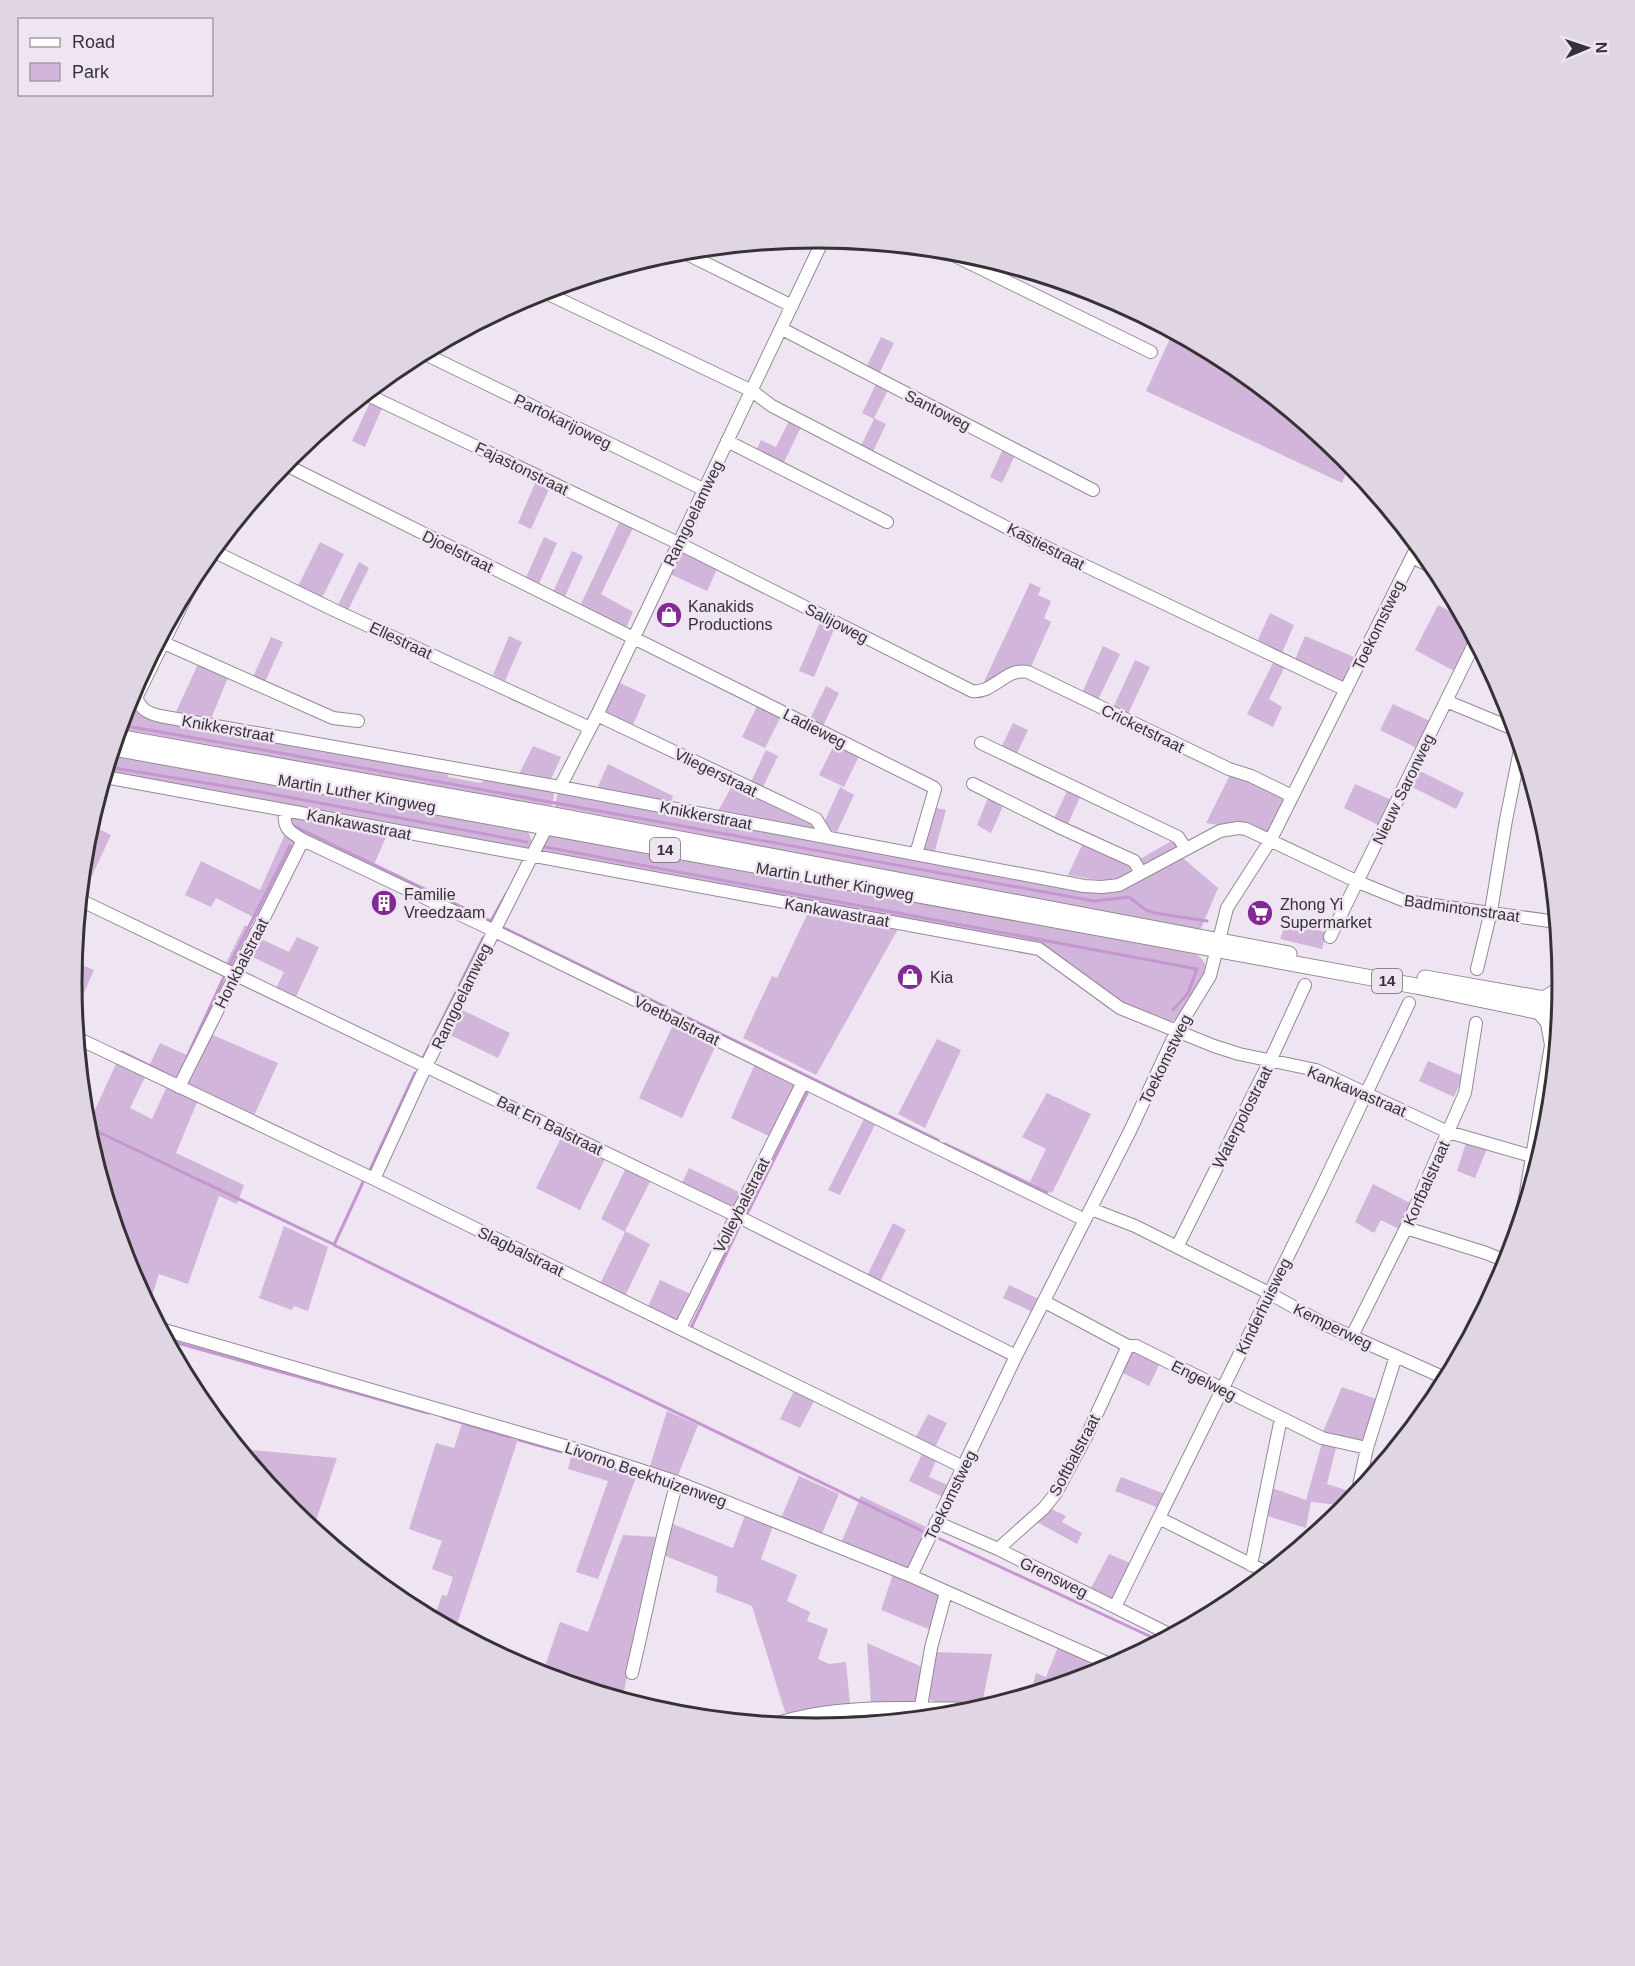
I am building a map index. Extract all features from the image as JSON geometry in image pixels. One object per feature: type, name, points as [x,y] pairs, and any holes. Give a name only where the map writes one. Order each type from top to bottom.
[{"type":"main road","name":"Martin Luther Kingweg","points":[[125,739],[547,821],[1218,945],[1306,957],[1539,1005],[1552,1000]]},
{"type":"main road","name":"Martin Luther Kingweg","points":[[121,749],[547,821]]},
{"type":"street","name":"Ramgoelamweg","points":[[560,787],[597,715],[819,248]]},
{"type":"street","points":[[696,258],[792,306]]},
{"type":"street","points":[[973,265],[1151,352]]},
{"type":"street","name":"Kastiestraat","points":[[555,297],[752,391],[772,406],[1031,540],[1346,690]]},
{"type":"street","name":"Santoweg","points":[[782,329],[1093,490]]},
{"type":"street","name":"Partokarijoweg","points":[[433,357],[704,489]]},
{"type":"street","name":"Fajastonstraat","points":[[373,398],[678,543]]},
{"type":"street","points":[[728,441],[887,522]]},
{"type":"street","name":"Djoelstraat","points":[[293,468],[633,637]]},
{"type":"street","name":"Salijoweg","points":[[678,543],[972,692],[982,691],[996,683]]},
{"type":"street","name":"Toekomstweg","points":[[911,1576],[1016,1356],[1088,1215],[1177,1030],[1210,976],[1227,908],[1270,841],[1414,554]]},
{"type":"street","name":"Ellestraat","points":[[221,555],[334,610],[590,728]]},
{"type":"street","name":"Ladieweg","points":[[633,637],[934,787],[916,855]]},
{"type":"street","points":[[166,644],[333,718],[358,721]]},
{"type":"street","name":"Nieuw Saronweg","points":[[1330,938],[1472,649]]},
{"type":"street","name":"Cricketstraat","points":[[996,683],[1017,671],[1035,674],[1197,754],[1292,796]]},
{"type":"street","points":[[1446,701],[1505,726]]},
{"type":"street","name":"Knikkerstraat","points":[[138,702],[146,712],[160,716],[560,787],[1084,886],[1119,885],[1220,831],[1246,829],[1270,841]]},
{"type":"street","name":"Vliegerstraat","points":[[597,715],[816,819],[827,837]]},
{"type":"street","points":[[981,743],[1178,837],[1186,849]]},
{"type":"street","points":[[1477,969],[1491,911],[1518,762]]},
{"type":"street","name":"Kankawastraat","points":[[112,778],[1040,949],[1120,1008],[1214,1047],[1316,1070],[1448,1132],[1531,1156]]},
{"type":"street","points":[[973,784],[1134,861],[1141,873]]},
{"type":"street","name":"Voetbalstraat","points":[[285,810],[286,828],[303,840],[803,1082],[1088,1215]]},
{"type":"street","name":"Ramgoelamweg","points":[[374,1179],[426,1066],[547,821]]},
{"type":"street","name":"Honkbalstraat","points":[[179,1087],[303,840]]},
{"type":"street","name":"Badmintonstraat","points":[[1270,841],[1405,901],[1550,921]]},
{"type":"street","name":"Bat En Balstraat","points":[[87,904],[735,1215],[1016,1356]]},
{"type":"street","name":"Waterpolostraat","points":[[1178,1247],[1305,985]]},
{"type":"street","name":"Kinderhuisweg","points":[[1114,1607],[1223,1390],[1409,1004]]},
{"type":"street","points":[[1539,1005],[1547,1023],[1550,1040]]},
{"type":"street","name":"Korfbalstraat","points":[[1352,1336],[1406,1228],[1465,1093],[1476,1023]]},
{"type":"street","name":"Slagbalstraat","points":[[85,1042],[374,1179],[963,1467]]},
{"type":"street","points":[[1531,1156],[1548,1064]]},
{"type":"street","name":"Volleybalstraat","points":[[680,1328],[803,1082]]},
{"type":"street","name":"Kemperweg","points":[[1088,1215],[1135,1226],[1324,1323],[1439,1375]]},
{"type":"street","points":[[1406,1228],[1499,1258]]},
{"type":"street","name":"Engelweg","points":[[1045,1302],[1128,1346],[1136,1346],[1322,1438],[1367,1448]]},
{"type":"street","name":"Livorno Beekhuizenweg","points":[[171,1332],[572,1448],[677,1482],[911,1576],[1102,1661]]},
{"type":"street","name":"Softbalstraat","points":[[999,1549],[1044,1508],[1056,1493],[1087,1435],[1128,1346]]},
{"type":"street","points":[[1361,1478],[1367,1448],[1396,1356]]},
{"type":"street","points":[[1251,1565],[1281,1418]]},
{"type":"street","points":[[632,1673],[663,1532],[677,1482]]},
{"type":"street","points":[[1159,1518],[1260,1569]]},
{"type":"street","name":"Grensweg","points":[[936,1522],[999,1549],[1163,1631]]},
{"type":"street","points":[[921,1711],[931,1648],[946,1592]]},
{"type":"street","points":[[802,1717],[821,1713],[868,1709],[911,1712]]},
{"type":"green space","points":[[881,337],[894,343],[878,376],[865,370]]},
{"type":"green space","points":[[1170,338],[1226,372],[1302,430],[1346,473],[1342,483],[1146,391]]},
{"type":"green space","points":[[877,382],[889,388],[874,418],[886,424],[872,454],[860,448],[874,419],[862,413]]},
{"type":"green space","points":[[370,402],[382,408],[365,447],[352,441]]},
{"type":"green space","points":[[790,419],[802,425],[782,466],[755,453],[761,440],[776,447]]},
{"type":"green space","points":[[1004,447],[1016,453],[1002,483],[990,477]]},
{"type":"green space","points":[[536,481],[550,487],[531,529],[518,523]]},
{"type":"green space","points":[[620,521],[633,528],[601,594],[633,612],[627,626],[623,628],[580,606]]},
{"type":"green space","points":[[544,537],[557,543],[538,586],[525,580]]},
{"type":"green space","points":[[320,542],[344,554],[321,600],[297,588]]},
{"type":"green space","points":[[572,551],[583,556],[564,599],[552,594]]},
{"type":"green space","points":[[681,551],[718,567],[707,591],[670,574]]},
{"type":"green space","points":[[359,562],[369,568],[347,612],[337,607]]},
{"type":"green space","points":[[1030,583],[1041,588],[1038,595],[1051,601],[1044,618],[1051,622],[1030,669],[982,686]]},
{"type":"green space","points":[[1438,605],[1452,612],[1470,645],[1456,672],[1415,650]]},
{"type":"green space","points":[[1270,613],[1294,625],[1281,655],[1256,644]]},
{"type":"green space","points":[[821,620],[835,627],[814,677],[799,671]]},
{"type":"green space","points":[[509,636],[522,642],[505,681],[493,675]]},
{"type":"green space","points":[[1305,636],[1354,657],[1342,682],[1294,662]]},
{"type":"green space","points":[[271,637],[283,642],[264,684],[252,679]]},
{"type":"green space","points":[[1103,646],[1120,654],[1098,700],[1082,693]]},
{"type":"green space","points":[[1135,660],[1150,667],[1127,716],[1112,710]]},
{"type":"green space","points":[[1274,661],[1285,666],[1269,699],[1282,707],[1273,727],[1247,714]]},
{"type":"green space","points":[[199,662],[229,675],[210,721],[175,714]]},
{"type":"green space","points":[[618,682],[646,695],[633,725],[605,712]]},
{"type":"green space","points":[[826,686],[839,693],[822,728],[809,721]]},
{"type":"green space","points":[[759,702],[782,714],[765,748],[742,737]]},
{"type":"green space","points":[[1393,704],[1432,722],[1419,749],[1380,730]]},
{"type":"green space","points":[[135,711],[139,714],[447,772],[448,777],[480,783],[485,780],[553,791],[550,808],[127,734]]},
{"type":"green space","points":[[1013,723],[1028,730],[1015,757],[1000,750]]},
{"type":"green space","points":[[836,741],[860,754],[844,787],[819,775]]},
{"type":"green space","points":[[533,746],[561,757],[551,779],[519,774]]},
{"type":"green space","points":[[766,750],[778,756],[761,791],[749,786]]},
{"type":"green space","points":[[119,755],[523,829],[529,833],[532,842],[529,849],[114,774]]},
{"type":"green space","points":[[608,764],[673,796],[671,804],[596,791]]},
{"type":"green space","points":[[1416,769],[1464,793],[1456,809],[1408,785]]},
{"type":"green space","points":[[1230,775],[1236,775],[1284,798],[1268,831],[1206,823]]},
{"type":"green space","points":[[733,784],[814,822],[818,831],[717,813]]},
{"type":"green space","points":[[1355,784],[1394,801],[1382,827],[1344,808]]},
{"type":"green space","points":[[840,787],[854,795],[835,836],[823,825]]},
{"type":"green space","points":[[558,791],[1120,889],[1183,858],[1218,888],[1200,931],[557,811],[555,807]]},
{"type":"green space","points":[[1067,791],[1080,797],[1066,828],[1053,821]]},
{"type":"green space","points":[[989,795],[1004,804],[991,833],[977,825]]},
{"type":"green space","points":[[932,807],[946,810],[934,854],[920,851]]},
{"type":"green space","points":[[290,817],[387,835],[372,869],[296,832],[288,819]]},
{"type":"green space","points":[[1073,825],[1142,858],[1173,840],[1179,848],[1145,866],[1071,829]]},
{"type":"green space","points":[[100,829],[111,835],[90,879]]},
{"type":"green space","points":[[286,832],[297,841],[259,920],[216,898],[211,907],[185,895],[201,861],[260,890]]},
{"type":"green space","points":[[553,833],[1191,952],[1204,962],[1205,973],[1182,1013],[1177,1019],[1169,1022],[1127,1007],[1059,957],[540,853],[547,835]]},
{"type":"green space","points":[[1084,841],[1134,865],[1135,871],[1118,878],[1102,880],[1068,875]]},
{"type":"green space","points":[[808,913],[898,929],[816,1075],[743,1038],[772,976],[777,978]]},
{"type":"green space","points":[[1289,916],[1326,933],[1322,949],[1280,939]]},
{"type":"green space","points":[[245,925],[255,930],[235,969],[224,967]]},
{"type":"green space","points":[[257,937],[289,952],[297,937],[319,947],[295,999],[275,990],[284,972],[248,955]]},
{"type":"green space","points":[[83,965],[94,970],[83,996]]},
{"type":"green space","points":[[460,1009],[510,1033],[498,1058],[448,1034]]},
{"type":"green space","points":[[673,1025],[716,1045],[682,1118],[639,1098]]},
{"type":"green space","points":[[208,1033],[278,1063],[253,1118],[187,1086],[186,1081]]},
{"type":"green space","points":[[937,1039],[961,1050],[925,1128],[898,1114]]},
{"type":"green space","points":[[160,1043],[191,1057],[178,1082],[148,1068]]},
{"type":"green space","points":[[1428,1061],[1463,1076],[1454,1097],[1419,1081]]},
{"type":"green space","points":[[117,1062],[146,1075],[130,1108],[152,1119],[167,1086],[198,1100],[176,1153],[244,1185],[237,1204],[219,1196],[188,1284],[159,1274],[152,1295],[122,1219],[108,1173],[94,1111]]},
{"type":"green space","points":[[755,1064],[796,1085],[771,1137],[731,1118]]},
{"type":"green space","points":[[1047,1093],[1091,1114],[1052,1193],[1030,1182],[1046,1149],[1022,1137]]},
{"type":"green space","points":[[864,1119],[875,1125],[840,1195],[828,1190]]},
{"type":"green space","points":[[563,1134],[607,1155],[580,1210],[536,1188]]},
{"type":"green space","points":[[1466,1143],[1487,1149],[1475,1178],[1457,1171]]},
{"type":"green space","points":[[626,1168],[651,1180],[625,1231],[650,1244],[624,1298],[599,1286],[625,1232],[601,1219]]},
{"type":"green space","points":[[689,1168],[743,1194],[735,1208],[731,1209],[682,1183]]},
{"type":"green space","points":[[1373,1184],[1412,1204],[1401,1230],[1381,1220],[1374,1233],[1355,1222]]},
{"type":"green space","points":[[893,1223],[906,1230],[879,1284],[866,1278]]},
{"type":"green space","points":[[284,1226],[328,1247],[308,1311],[294,1306],[292,1310],[259,1298]]},
{"type":"green space","points":[[660,1280],[693,1295],[678,1323],[647,1309]]},
{"type":"green space","points":[[1009,1285],[1039,1299],[1033,1312],[1003,1298]]},
{"type":"green space","points":[[1136,1351],[1160,1363],[1149,1386],[1119,1371],[1128,1352]]},
{"type":"green space","points":[[1342,1387],[1379,1400],[1365,1443],[1322,1434]]},
{"type":"green space","points":[[794,1391],[814,1401],[800,1428],[780,1419]]},
{"type":"green space","points":[[667,1411],[698,1425],[677,1478],[649,1469]]},
{"type":"green space","points":[[928,1414],[947,1423],[934,1449],[915,1439]]},
{"type":"green space","points":[[463,1420],[519,1436],[457,1624],[433,1609],[437,1610],[442,1595],[447,1596],[453,1577],[432,1569],[442,1541],[409,1529],[436,1443],[454,1448]]},
{"type":"green space","points":[[1322,1443],[1336,1448],[1327,1484],[1348,1491],[1335,1505],[1311,1502],[1306,1528],[1264,1515],[1269,1487],[1306,1500]]},
{"type":"green space","points":[[250,1450],[337,1458],[316,1520]]},
{"type":"green space","points":[[923,1452],[937,1458],[929,1477],[948,1485],[943,1497],[909,1481]]},
{"type":"green space","points":[[574,1454],[638,1472],[598,1579],[576,1572],[608,1481],[568,1469]]},
{"type":"green space","points":[[799,1476],[839,1494],[821,1536],[781,1518]]},
{"type":"green space","points":[[1121,1477],[1165,1494],[1159,1508],[1115,1491]]},
{"type":"green space","points":[[861,1496],[928,1528],[908,1569],[841,1543]]},
{"type":"green space","points":[[1049,1508],[1066,1516],[1062,1522],[1082,1533],[1077,1544],[1035,1521]]},
{"type":"green space","points":[[745,1515],[773,1526],[761,1559],[797,1575],[787,1601],[810,1612],[807,1621],[828,1629],[818,1659],[829,1664],[846,1662],[850,1704],[788,1715],[785,1712],[752,1606],[716,1592],[718,1577],[663,1555],[670,1523],[733,1548]]},
{"type":"green space","points":[[623,1535],[658,1537],[625,1692],[545,1665],[560,1622],[588,1632]]},
{"type":"green space","points":[[1109,1554],[1132,1564],[1114,1601],[1089,1592]]},
{"type":"green space","points":[[893,1574],[941,1597],[931,1630],[881,1610]]},
{"type":"green space","points":[[867,1643],[923,1669],[917,1701],[871,1703]]},
{"type":"green space","points":[[1058,1647],[1089,1662],[1088,1666],[1032,1686],[1036,1673],[1046,1677]]},
{"type":"green space","points":[[936,1652],[992,1654],[983,1699],[964,1703],[936,1702],[928,1699]]},
{"type":"waterway","points":[[129,727],[1094,901],[1129,897],[1146,910],[1155,913],[1207,921]]},
{"type":"waterway","points":[[116,768],[261,792],[527,842]]},
{"type":"waterway","points":[[294,826],[491,921],[506,894]]},
{"type":"waterway","points":[[230,964],[290,846]]},
{"type":"waterway","points":[[545,847],[1197,969],[1188,993],[1173,1010]]},
{"type":"waterway","points":[[504,928],[938,1140]]},
{"type":"waterway","points":[[423,1058],[483,938]]},
{"type":"waterway","points":[[187,1057],[224,977]]},
{"type":"waterway","points":[[122,1052],[169,1075]]},
{"type":"waterway","points":[[370,1170],[415,1073]]},
{"type":"waterway","points":[[746,1216],[807,1093]]},
{"type":"waterway","points":[[98,1132],[333,1244]]},
{"type":"waterway","points":[[945,1144],[1047,1192]]},
{"type":"waterway","points":[[363,1182],[334,1245],[922,1531]]},
{"type":"waterway","points":[[691,1328],[740,1225]]},
{"type":"waterway","points":[[177,1343],[428,1413]]},
{"type":"waterway","points":[[443,1417],[509,1437]]},
{"type":"waterway","points":[[519,1440],[562,1452]]},
{"type":"waterway","points":[[577,1457],[616,1469]]},
{"type":"waterway","points":[[936,1537],[1152,1637]]},
{"type":"place","name":"Kanakids Productions","points":[[669,615]]},
{"type":"place","name":"Familie Vreedzaam","points":[[384,903]]},
{"type":"place","name":"Zhong Yi Supermarket","points":[[1260,913]]},
{"type":"place","name":"Kia","points":[[910,977]]}]
